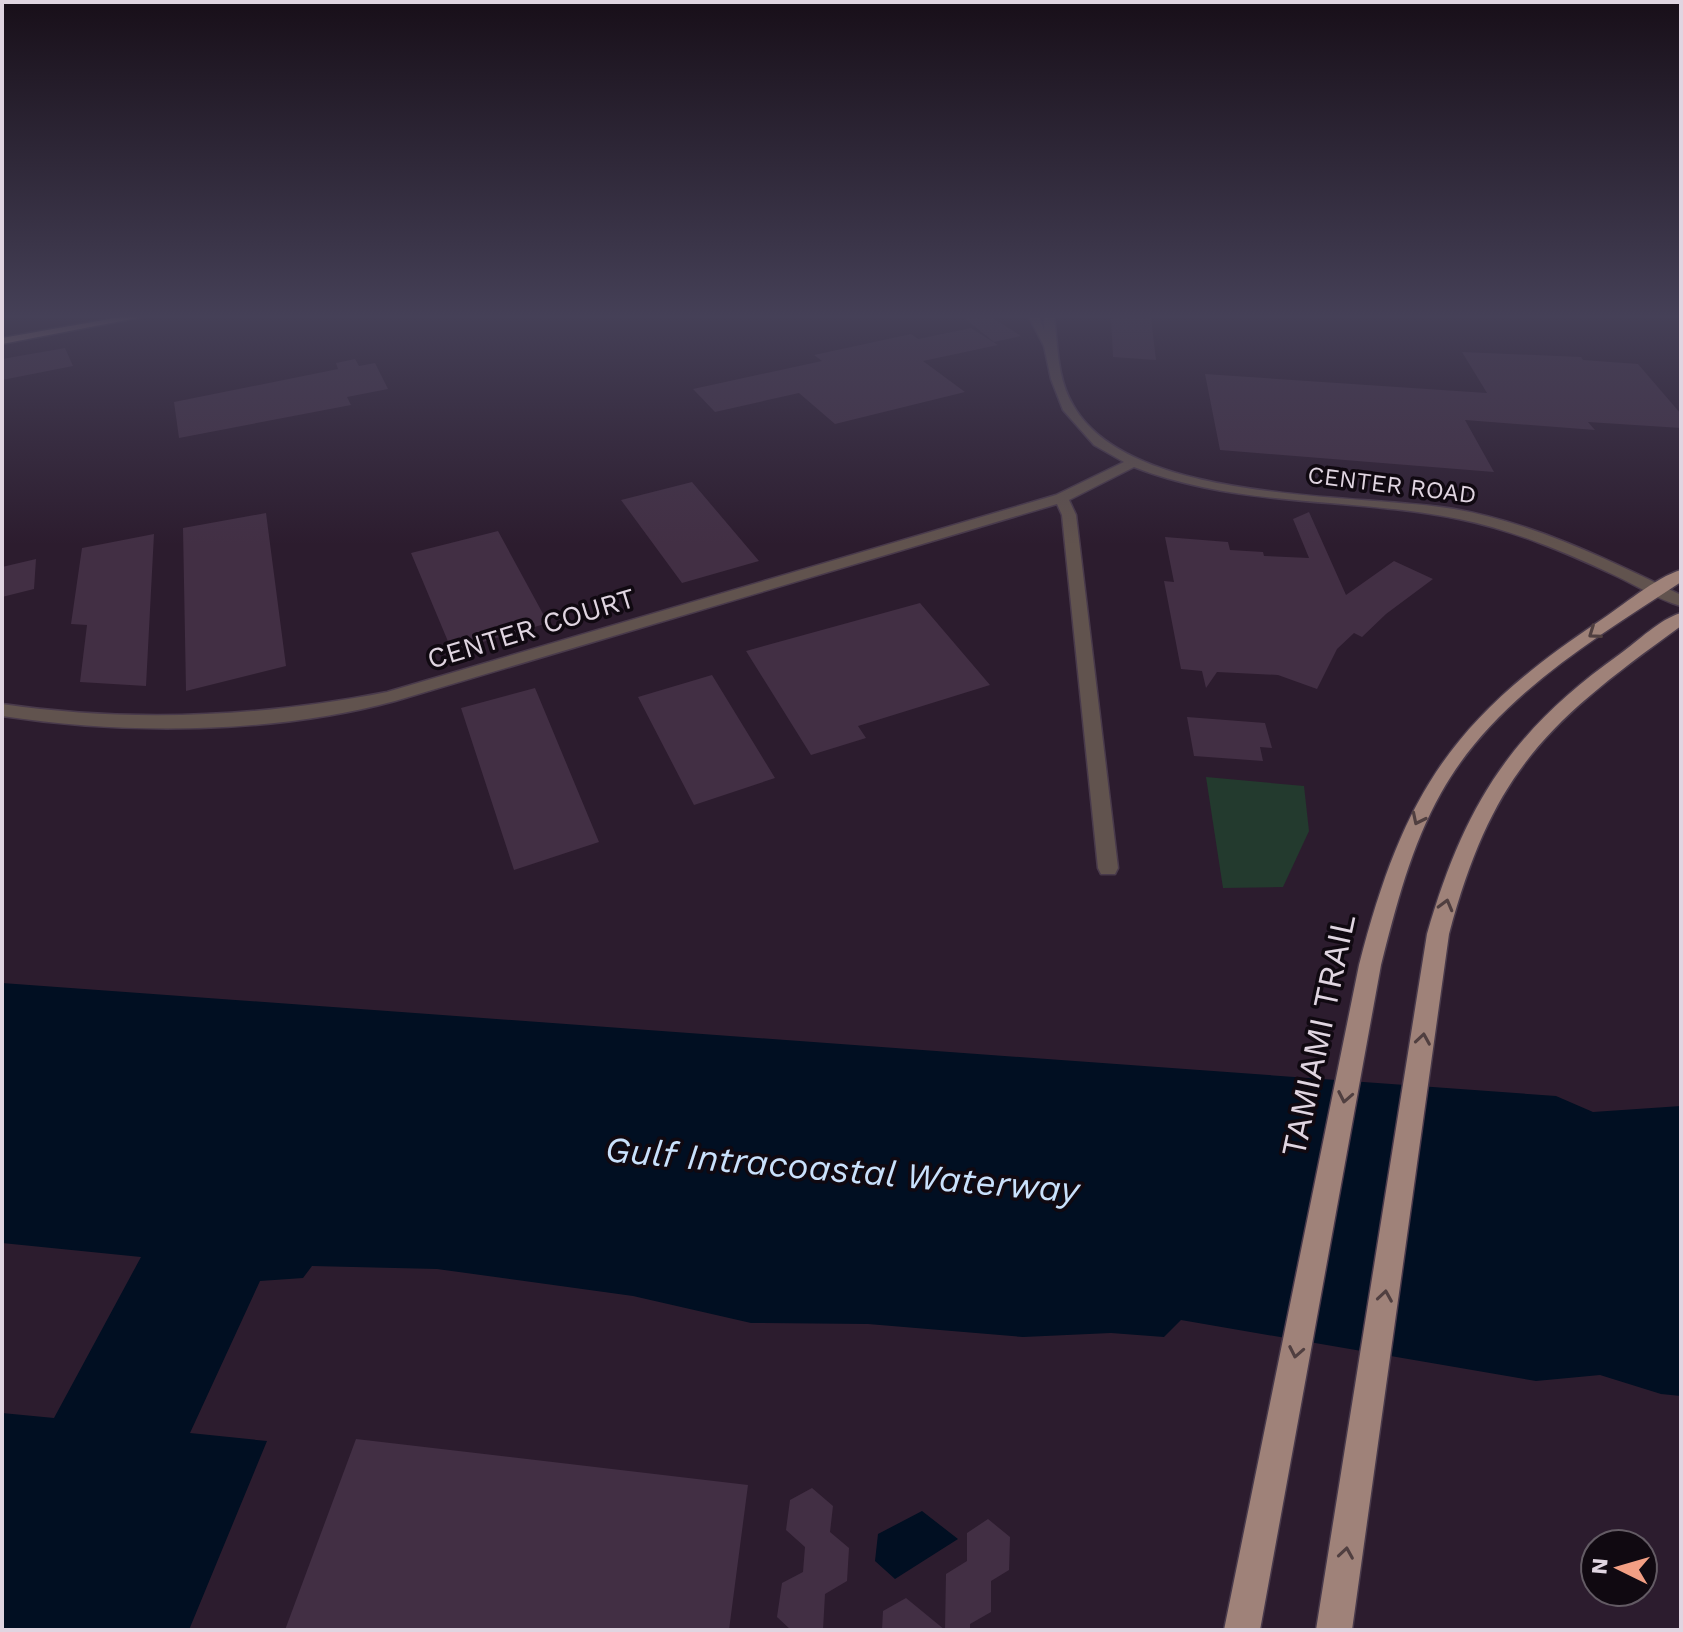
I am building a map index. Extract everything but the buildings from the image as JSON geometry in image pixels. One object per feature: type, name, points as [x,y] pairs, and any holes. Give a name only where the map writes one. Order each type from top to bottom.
[{"type":"main road","name":"TAMIAMI TRAIL","points":[[1245,1616],[1370,965],[1395,873],[1410,836],[1445,769],[1500,706],[1541,670],[1681,575]]},
{"type":"main road","points":[[1334,1630],[1438,934],[1467,844],[1512,764],[1529,742],[1581,693],[1681,618]]},
{"type":"street","name":"CENTER ROAD","points":[[1063,393],[1076,420],[1113,450],[1134,462],[1175,477],[1224,489],[1425,509],[1480,519],[1536,536],[1681,601]]},
{"type":"street","points":[[1108,868],[1069,515],[1061,498],[1134,462]]},
{"type":"street","name":"CENTER COURT","points":[[2,710],[207,722],[320,712],[389,697],[1061,498]]},
{"type":"green space","points":[[1206,777],[1304,786],[1309,831],[1283,887],[1223,888]]},
{"type":"water","name":"Gulf Intracoastal Waterway","points":[[2,983],[1556,1096],[1593,1112],[1681,1106],[1681,1396],[1661,1394],[1600,1375],[1536,1381],[1181,1320],[1164,1337],[1111,1333],[1023,1337],[868,1324],[751,1323],[633,1296],[437,1269],[312,1266],[303,1278],[260,1281],[190,1433],[267,1441],[189,1630],[2,1630],[2,1413],[54,1418],[141,1257],[2,1243]]},
{"type":"water","points":[[922,1511],[958,1539],[895,1579],[875,1561],[878,1534]]}]
